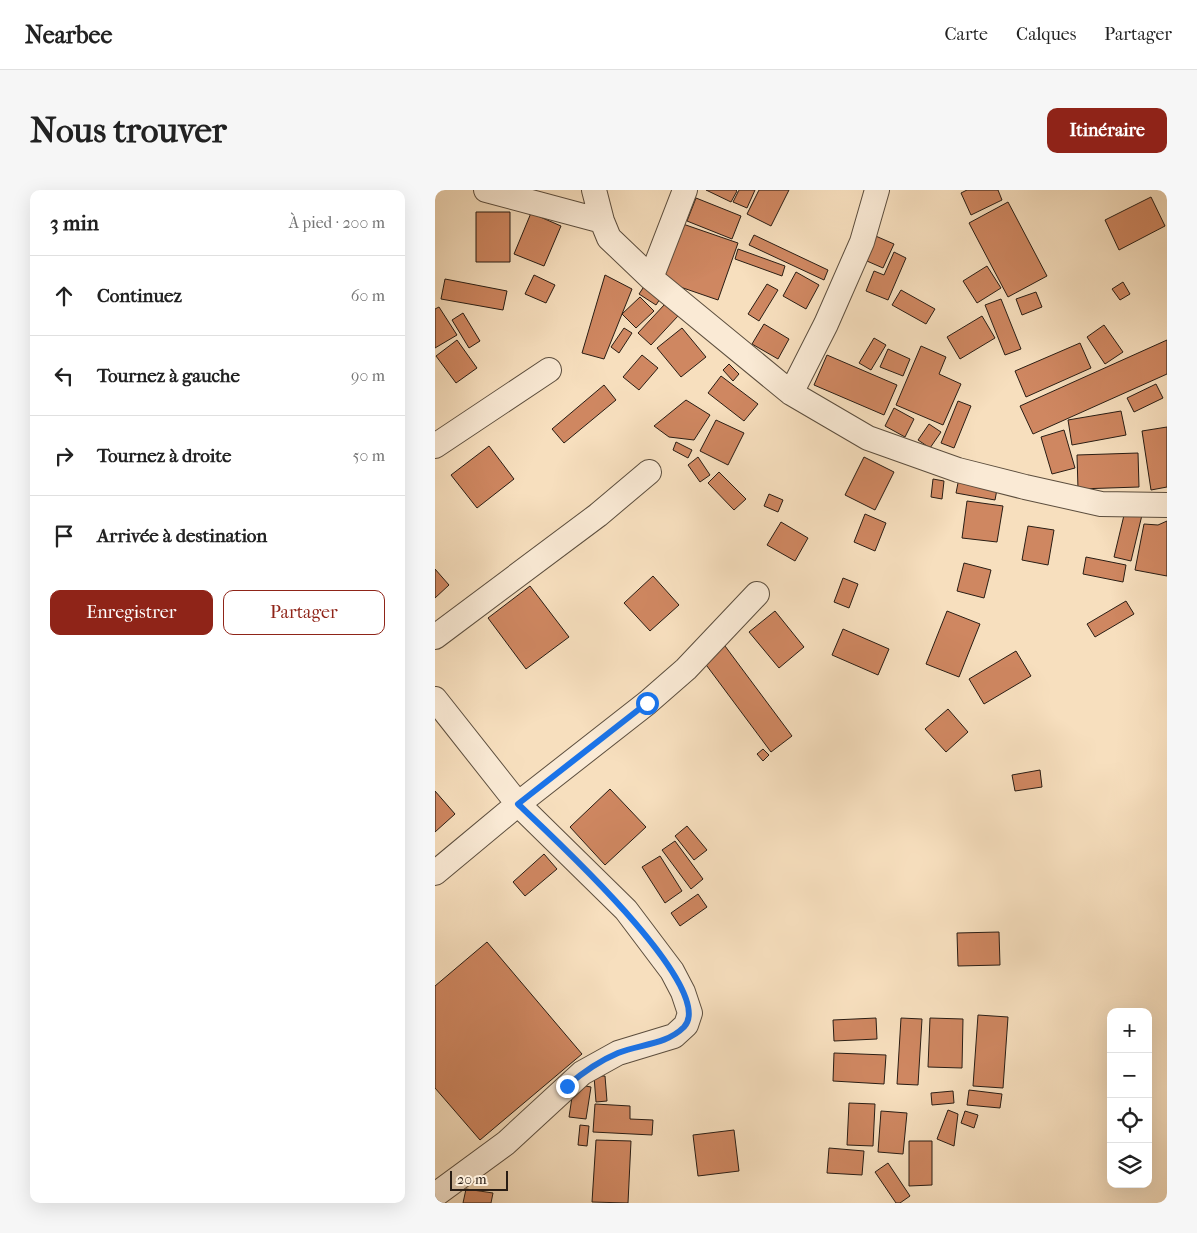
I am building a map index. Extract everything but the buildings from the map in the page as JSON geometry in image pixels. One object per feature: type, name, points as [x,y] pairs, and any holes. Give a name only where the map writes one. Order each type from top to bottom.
[{"type":"street","points":[[487,190],[602,221]]},
{"type":"street","points":[[593,190],[609,238],[651,278],[791,393],[868,438],[958,470],[1025,487],[1101,504],[1167,505]]},
{"type":"street","points":[[651,278],[685,190]]},
{"type":"street","points":[[791,393],[826,324],[862,242],[877,190]]},
{"type":"street","points":[[435,446],[549,370]]},
{"type":"street","points":[[435,637],[597,515],[649,472]]},
{"type":"street","points":[[435,873],[518,804],[647,703],[686,669],[757,594]]},
{"type":"street","points":[[435,699],[518,804],[626,910],[672,971],[683,992],[690,1013],[686,1025],[674,1036],[618,1053],[582,1073],[505,1143],[435,1195]]},
{"type":"route","points":[[567,1086],[582,1073],[618,1053],[674,1036],[686,1025],[690,1013],[683,992],[672,971],[626,910],[518,804],[647,703]]}]
